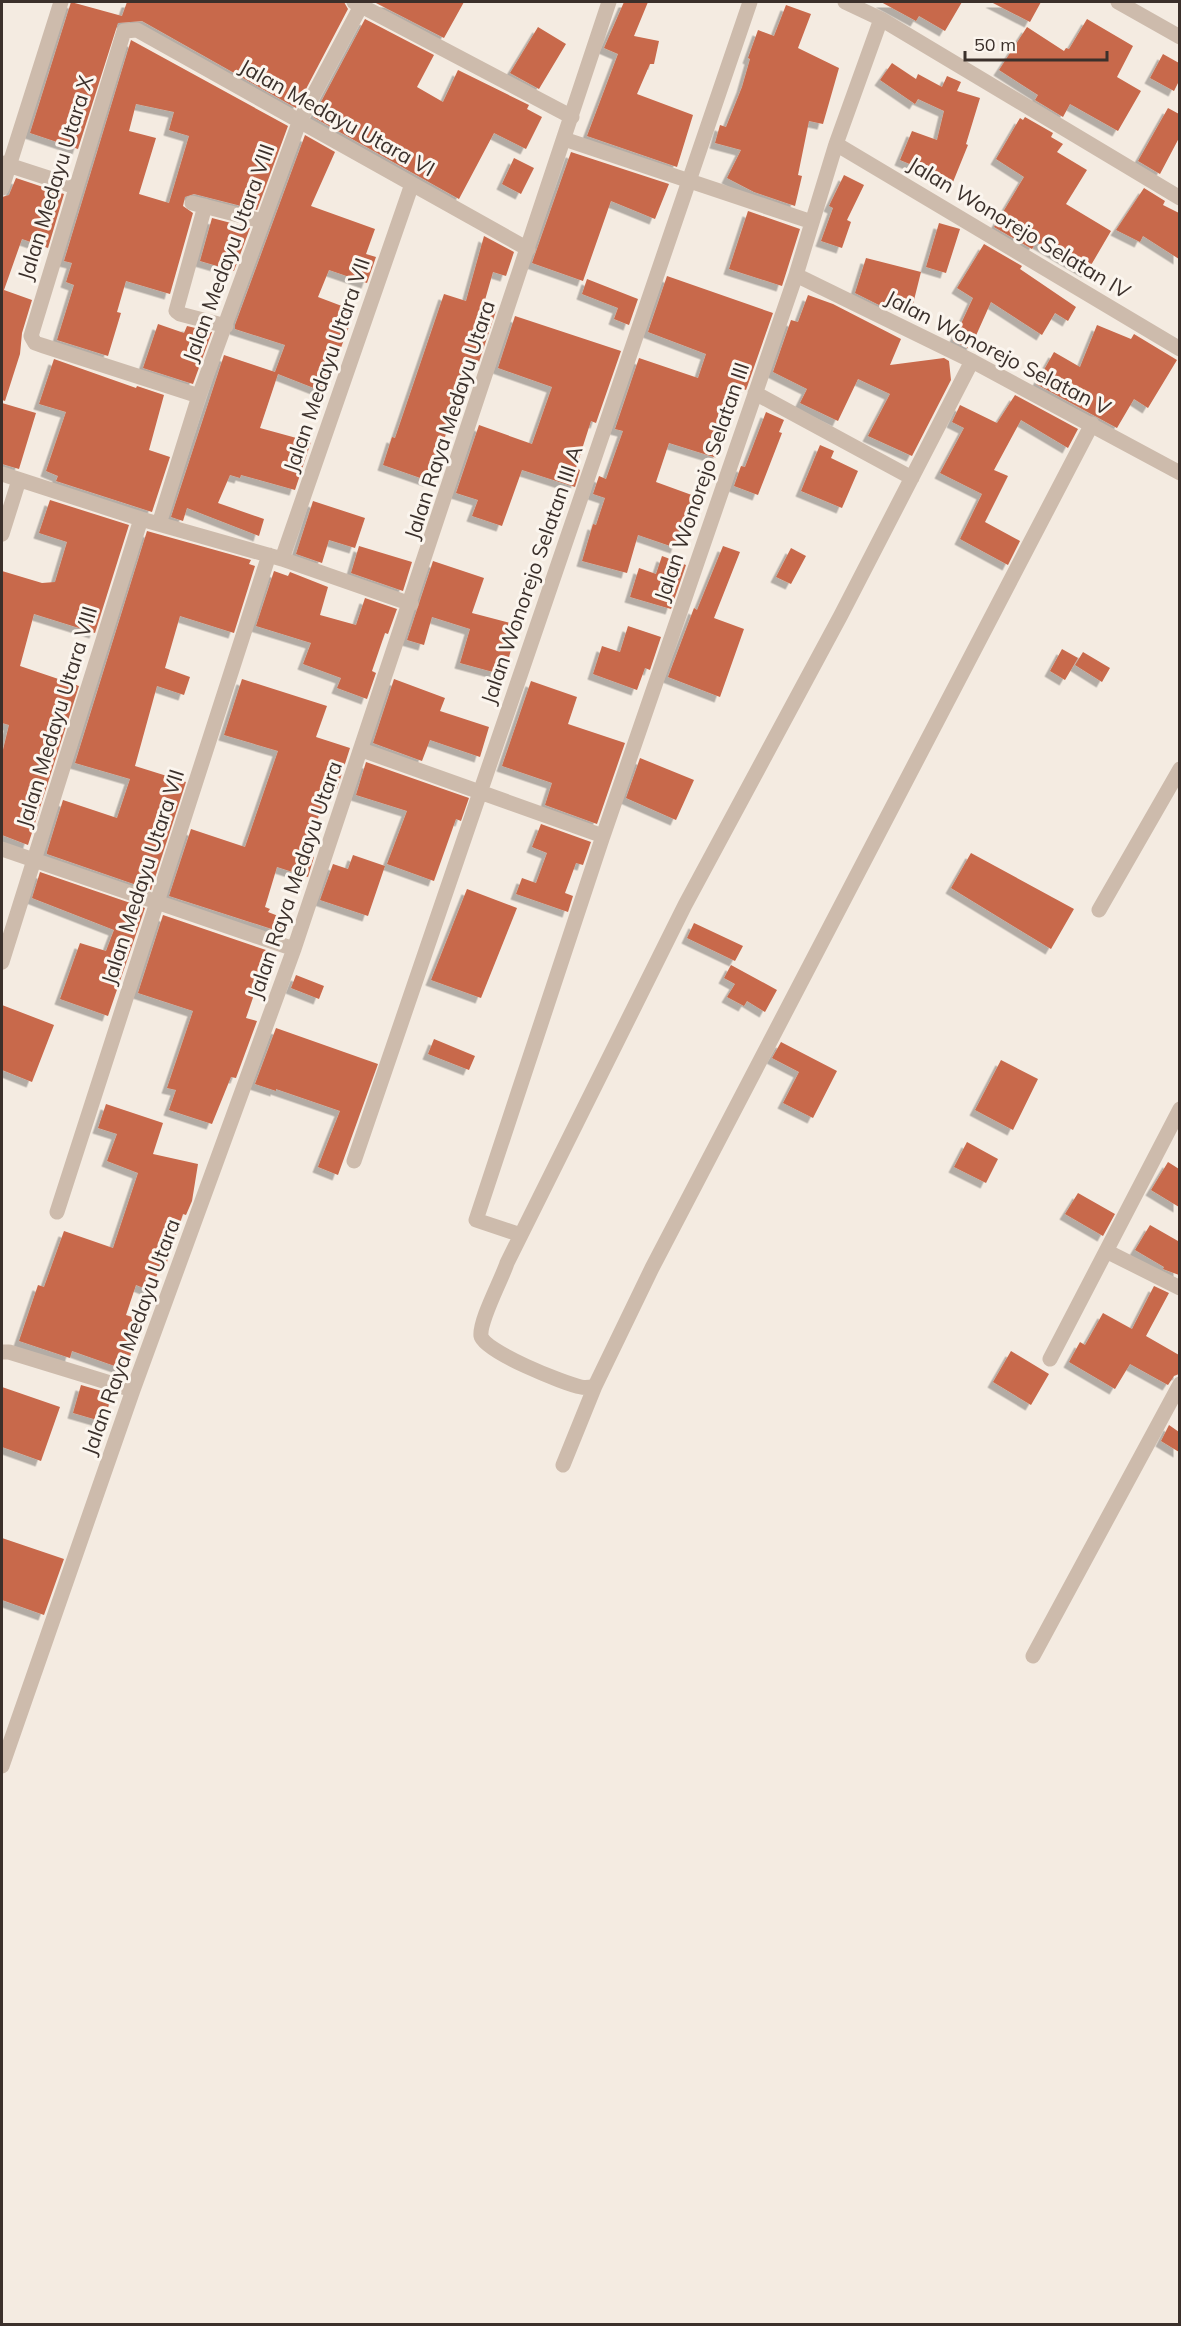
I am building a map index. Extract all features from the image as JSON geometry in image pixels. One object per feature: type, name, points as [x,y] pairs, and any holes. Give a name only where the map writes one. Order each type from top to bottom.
[{"type":"street","points":[[2,189],[5,165],[61,2]]},
{"type":"street","name":"Jalan Raya Medayu Utara","points":[[2,1766],[133,1390],[294,949],[411,604],[609,2]]},
{"type":"street","name":"Jalan Wonorejo Selatan III A","points":[[354,1161],[750,2]]},
{"type":"street","points":[[845,2],[881,19],[1179,198]]},
{"type":"street","points":[[1118,2],[1179,37]]},
{"type":"street","points":[[357,4],[572,117]]},
{"type":"street","name":"Jalan Medayu Utara VIII","points":[[159,524],[200,396],[300,120],[357,4]]},
{"type":"street","name":"Jalan Wonorejo Selatan III","points":[[521,1235],[476,1220],[603,836],[796,275],[836,144],[881,19]]},
{"type":"street","name":"Jalan Medayu Utara VI","points":[[124,31],[137,30],[528,249]]},
{"type":"street","name":"Jalan Medayu Utara X","points":[[124,31],[32,328],[34,343],[200,396]]},
{"type":"street","points":[[564,139],[812,222]]},
{"type":"street","name":"Jalan Wonorejo Selatan IV","points":[[836,144],[1179,349]]},
{"type":"street","points":[[5,165],[75,187]]},
{"type":"street","name":"Jalan Medayu Utara VII","points":[[57,1212],[157,900],[276,557],[412,184]]},
{"type":"street","points":[[226,326],[180,314],[176,310],[199,205],[262,221]]},
{"type":"street","name":"Jalan Wonorejo Selatan V","points":[[796,275],[972,361],[1179,472]]},
{"type":"street","points":[[595,1386],[582,1388],[485,1346],[481,1336],[483,1323],[521,1235],[686,905],[841,615],[972,361]]},
{"type":"street","points":[[755,393],[912,478]]},
{"type":"street","points":[[563,1465],[595,1386],[657,1257],[1092,424]]},
{"type":"street","points":[[2,474],[141,519],[276,557],[411,604]]},
{"type":"street","points":[[2,534],[19,480]]},
{"type":"street","name":"Jalan Medayu Utara VIII","points":[[2,962],[141,519]]},
{"type":"street","points":[[362,750],[603,836]]},
{"type":"street","points":[[1099,910],[1179,769]]},
{"type":"street","points":[[2,849],[157,900],[294,949]]},
{"type":"street","points":[[1050,1359],[1179,1110]]},
{"type":"street","points":[[1106,1251],[1179,1288]]},
{"type":"street","points":[[2,1352],[9,1352],[133,1390]]},
{"type":"street","points":[[1033,1656],[1179,1384]]},
{"type":"building","points":[[71,2],[122,16],[127,2],[344,2],[348,9],[296,108],[142,21],[118,23],[78,149],[30,133]]},
{"type":"building","points":[[374,2],[464,2],[444,38]]},
{"type":"building","points":[[624,2],[648,2],[634,36],[659,41],[654,64],[650,64],[637,94],[693,115],[677,167],[587,136],[618,54],[604,48]]},
{"type":"building","points":[[881,2],[962,2],[945,31],[919,16],[916,21]]},
{"type":"building","points":[[991,2],[1041,2],[1030,22]]},
{"type":"building","points":[[786,5],[811,14],[798,48],[839,68],[823,124],[809,121],[798,175],[802,176],[795,206],[754,192],[727,178],[741,150],[715,143],[720,125],[726,127],[742,87],[750,59],[748,58],[758,30],[774,36]]},
{"type":"building","points":[[365,19],[434,55],[417,87],[443,102],[458,70],[529,105],[527,109],[542,117],[526,149],[494,133],[459,199],[313,117]]},
{"type":"building","points":[[1087,19],[1133,46],[1117,77],[1141,91],[1118,131],[1070,104],[1063,117],[1035,100],[1038,95],[999,70],[1027,27],[1064,51],[1066,48],[1069,49]]},
{"type":"building","points":[[538,27],[566,44],[539,89],[510,73]]},
{"type":"building","points":[[131,40],[288,126],[257,210],[194,194],[185,197],[183,206],[193,213],[170,294],[126,281],[117,312],[121,313],[108,356],[57,340],[74,285],[66,282],[72,263],[64,261]],"holes":[[[136,104],[174,112],[169,130],[189,136],[169,203],[139,194],[156,138],[129,131]]]},
{"type":"building","points":[[1163,54],[1179,63],[1179,81],[1174,91],[1150,78]]},
{"type":"building","points":[[892,63],[916,79],[918,74],[942,87],[947,76],[961,82],[957,91],[980,98],[966,144],[968,145],[953,182],[900,160],[912,131],[937,140],[944,111],[918,99],[915,104],[880,80]]},
{"type":"building","points":[[1168,108],[1179,114],[1179,138],[1160,174],[1138,161]]},
{"type":"building","points":[[1025,117],[1053,133],[1051,137],[1063,144],[1057,152],[1087,170],[1066,204],[1111,231],[1087,272],[1036,242],[1032,249],[994,227],[1024,177],[996,159],[1020,118],[1023,120]]},
{"type":"building","points":[[305,135],[335,152],[311,206],[375,229],[366,254],[376,257],[367,283],[329,270],[318,297],[355,311],[324,392],[278,374],[260,428],[311,442],[295,490],[241,475],[240,478],[230,475],[218,503],[264,519],[259,536],[187,508],[183,521],[171,517],[224,355],[275,372],[285,345],[235,329],[235,325]]},
{"type":"building","points":[[571,152],[669,184],[655,219],[611,201],[583,281],[532,263]]},
{"type":"building","points":[[514,158],[534,168],[521,194],[502,184]]},
{"type":"building","points":[[844,175],[864,185],[847,220],[851,222],[842,248],[821,241],[833,208],[829,206]]},
{"type":"building","points":[[16,178],[64,194],[48,248],[22,239],[4,290],[32,300],[22,333],[20,354],[5,401],[2,400],[2,197],[9,195]]},
{"type":"building","points":[[1144,188],[1165,201],[1163,205],[1179,213],[1179,259],[1143,236],[1140,242],[1116,230]]},
{"type":"building","points":[[748,211],[800,229],[782,286],[729,269]]},
{"type":"building","points":[[212,218],[250,228],[234,271],[200,261]]},
{"type":"building","points":[[939,223],[960,229],[946,273],[926,267]]},
{"type":"building","points":[[484,236],[514,252],[506,276],[493,272],[483,307],[496,311],[479,362],[475,360],[464,390],[462,390],[429,481],[383,465],[392,437],[395,438],[444,294],[466,301]]},
{"type":"building","points":[[984,244],[1022,266],[1020,269],[1076,307],[1068,321],[1055,313],[1042,335],[991,302],[970,349],[953,341],[973,298],[957,288]]},
{"type":"building","points":[[866,258],[921,272],[912,308],[885,301],[883,307],[855,293]]},
{"type":"building","points":[[667,276],[773,313],[746,390],[733,385],[713,440],[722,442],[717,458],[669,443],[656,482],[700,498],[690,527],[684,525],[676,548],[638,535],[627,573],[582,561],[593,524],[596,525],[605,498],[593,494],[599,476],[606,479],[623,431],[615,429],[639,358],[698,378],[706,354],[648,332]]},
{"type":"building","points":[[587,279],[638,299],[629,325],[614,319],[618,308],[582,294]]},
{"type":"building","points":[[808,295],[833,304],[901,339],[890,365],[944,358],[949,361],[951,380],[912,456],[868,436],[890,394],[858,379],[838,421],[800,403],[807,389],[773,372],[791,320],[798,322]]},
{"type":"building","points":[[515,316],[621,351],[596,423],[591,421],[576,468],[580,470],[575,487],[522,470],[502,526],[472,516],[478,500],[456,493],[479,425],[532,444],[552,387],[498,368]]},
{"type":"building","points":[[158,324],[184,333],[187,326],[212,332],[193,384],[143,368]]},
{"type":"building","points":[[1097,325],[1131,339],[1134,334],[1177,360],[1148,408],[1134,399],[1117,428],[1036,384],[1054,352],[1080,367]]},
{"type":"building","points":[[54,359],[136,388],[137,386],[164,395],[149,450],[170,457],[152,512],[56,481],[58,476],[46,471],[66,412],[39,404]]},
{"type":"building","points":[[1015,395],[1078,429],[1068,448],[1021,420],[994,470],[1008,476],[985,522],[1020,541],[1008,565],[960,539],[982,494],[940,473],[964,428],[952,422],[960,405],[997,423]]},
{"type":"building","points":[[2,403],[36,413],[19,469],[2,464]]},
{"type":"building","points":[[766,412],[784,420],[779,432],[782,433],[758,495],[734,486],[741,466],[745,467]]},
{"type":"building","points":[[820,445],[834,451],[831,458],[858,471],[842,508],[801,491]]},
{"type":"building","points":[[50,500],[129,525],[95,633],[34,614],[20,666],[79,686],[28,845],[2,835],[2,754],[9,725],[2,723],[2,571],[42,583],[55,582],[67,542],[39,533]]},
{"type":"building","points":[[313,501],[365,518],[355,548],[329,540],[322,563],[296,554]]},
{"type":"building","points":[[147,531],[251,560],[249,564],[255,566],[234,633],[180,616],[165,668],[190,677],[184,695],[157,686],[135,766],[186,782],[151,890],[47,854],[63,800],[117,818],[130,779],[75,763]]},
{"type":"building","points":[[359,546],[412,562],[403,591],[351,573]]},
{"type":"building","points":[[723,546],[740,552],[714,618],[744,629],[720,697],[668,677],[694,608],[697,610]]},
{"type":"building","points":[[791,548],[806,556],[791,584],[776,577]]},
{"type":"building","points":[[662,556],[686,565],[671,609],[630,597],[639,568],[656,574]]},
{"type":"building","points":[[433,561],[484,578],[472,613],[518,625],[504,675],[460,663],[470,629],[432,617],[424,645],[407,640]]},
{"type":"building","points":[[274,571],[288,576],[290,572],[328,587],[320,615],[356,625],[365,598],[397,609],[388,634],[385,633],[372,671],[376,673],[367,699],[337,688],[341,678],[303,664],[311,643],[256,626]]},
{"type":"building","points":[[628,626],[661,637],[650,670],[645,668],[637,690],[593,674],[602,646],[620,652]]},
{"type":"building","points":[[1062,649],[1078,658],[1065,680],[1050,671]]},
{"type":"building","points":[[1083,652],[1110,668],[1102,682],[1075,665]]},
{"type":"building","points":[[242,679],[327,706],[316,737],[350,748],[337,789],[329,786],[306,854],[314,857],[308,877],[277,867],[265,907],[270,909],[268,912],[286,919],[281,932],[169,896],[191,829],[245,847],[278,751],[224,735]]},
{"type":"building","points":[[394,679],[445,698],[440,711],[489,727],[480,757],[430,740],[422,761],[373,743]]},
{"type":"building","points":[[531,681],[577,697],[568,724],[625,743],[597,824],[545,805],[552,783],[502,766]]},
{"type":"building","points":[[640,758],[694,780],[676,820],[626,798]]},
{"type":"building","points":[[366,762],[469,798],[461,821],[456,819],[434,881],[387,864],[407,811],[356,795]]},
{"type":"building","points":[[541,824],[591,842],[583,865],[576,863],[565,893],[573,896],[568,912],[516,894],[522,878],[536,883],[547,853],[532,847]]},
{"type":"building","points":[[971,853],[1074,909],[1051,949],[951,888]]},
{"type":"building","points":[[353,855],[385,866],[368,916],[320,900],[333,864],[348,869]]},
{"type":"building","points":[[40,872],[145,908],[108,1016],[60,999],[80,943],[106,951],[114,930],[32,898]]},
{"type":"building","points":[[467,889],[517,908],[481,998],[431,980]]},
{"type":"building","points":[[163,915],[269,951],[246,1018],[257,1021],[236,1078],[231,1077],[212,1124],[169,1110],[176,1090],[167,1088],[193,1011],[138,993]]},
{"type":"building","points":[[694,923],[743,946],[735,961],[687,938]]},
{"type":"building","points":[[731,965],[777,990],[765,1012],[747,1001],[744,1006],[727,997],[735,984],[724,978]]},
{"type":"building","points":[[296,975],[324,986],[319,999],[291,988]]},
{"type":"building","points":[[2,1005],[54,1025],[32,1082],[2,1070]]},
{"type":"building","points":[[276,1028],[378,1064],[338,1175],[318,1167],[340,1111],[255,1084]]},
{"type":"building","points":[[434,1039],[475,1056],[469,1070],[428,1054]]},
{"type":"building","points":[[781,1042],[837,1071],[813,1118],[783,1103],[799,1072],[772,1058]]},
{"type":"building","points":[[1001,1060],[1038,1079],[1013,1130],[975,1110]]},
{"type":"building","points":[[106,1104],[163,1123],[153,1154],[198,1164],[192,1201],[186,1215],[183,1214],[166,1265],[161,1264],[151,1291],[136,1285],[126,1315],[141,1320],[126,1370],[72,1351],[70,1358],[19,1341],[38,1285],[44,1287],[64,1231],[113,1248],[138,1173],[107,1161],[117,1134],[98,1128]]},
{"type":"building","points":[[967,1142],[998,1159],[986,1183],[954,1167]]},
{"type":"building","points":[[1168,1162],[1179,1169],[1179,1207],[1151,1190]]},
{"type":"building","points":[[1078,1193],[1115,1214],[1103,1236],[1065,1214]]},
{"type":"building","points":[[1150,1225],[1178,1241],[1179,1238],[1179,1275],[1163,1269],[1164,1267],[1135,1250]]},
{"type":"building","points":[[1154,1286],[1169,1293],[1146,1336],[1179,1355],[1179,1374],[1174,1376],[1168,1385],[1130,1364],[1115,1389],[1069,1362],[1080,1342],[1085,1345],[1103,1313],[1132,1329]]},
{"type":"building","points":[[1011,1351],[1049,1374],[1031,1405],[993,1382]]},
{"type":"building","points":[[81,1385],[112,1394],[104,1422],[73,1413]]},
{"type":"building","points":[[2,1387],[60,1407],[41,1461],[2,1447]]},
{"type":"building","points":[[1169,1425],[1179,1432],[1179,1452],[1161,1441]]},
{"type":"building","points":[[2,1538],[64,1559],[44,1615],[2,1600]]}]
